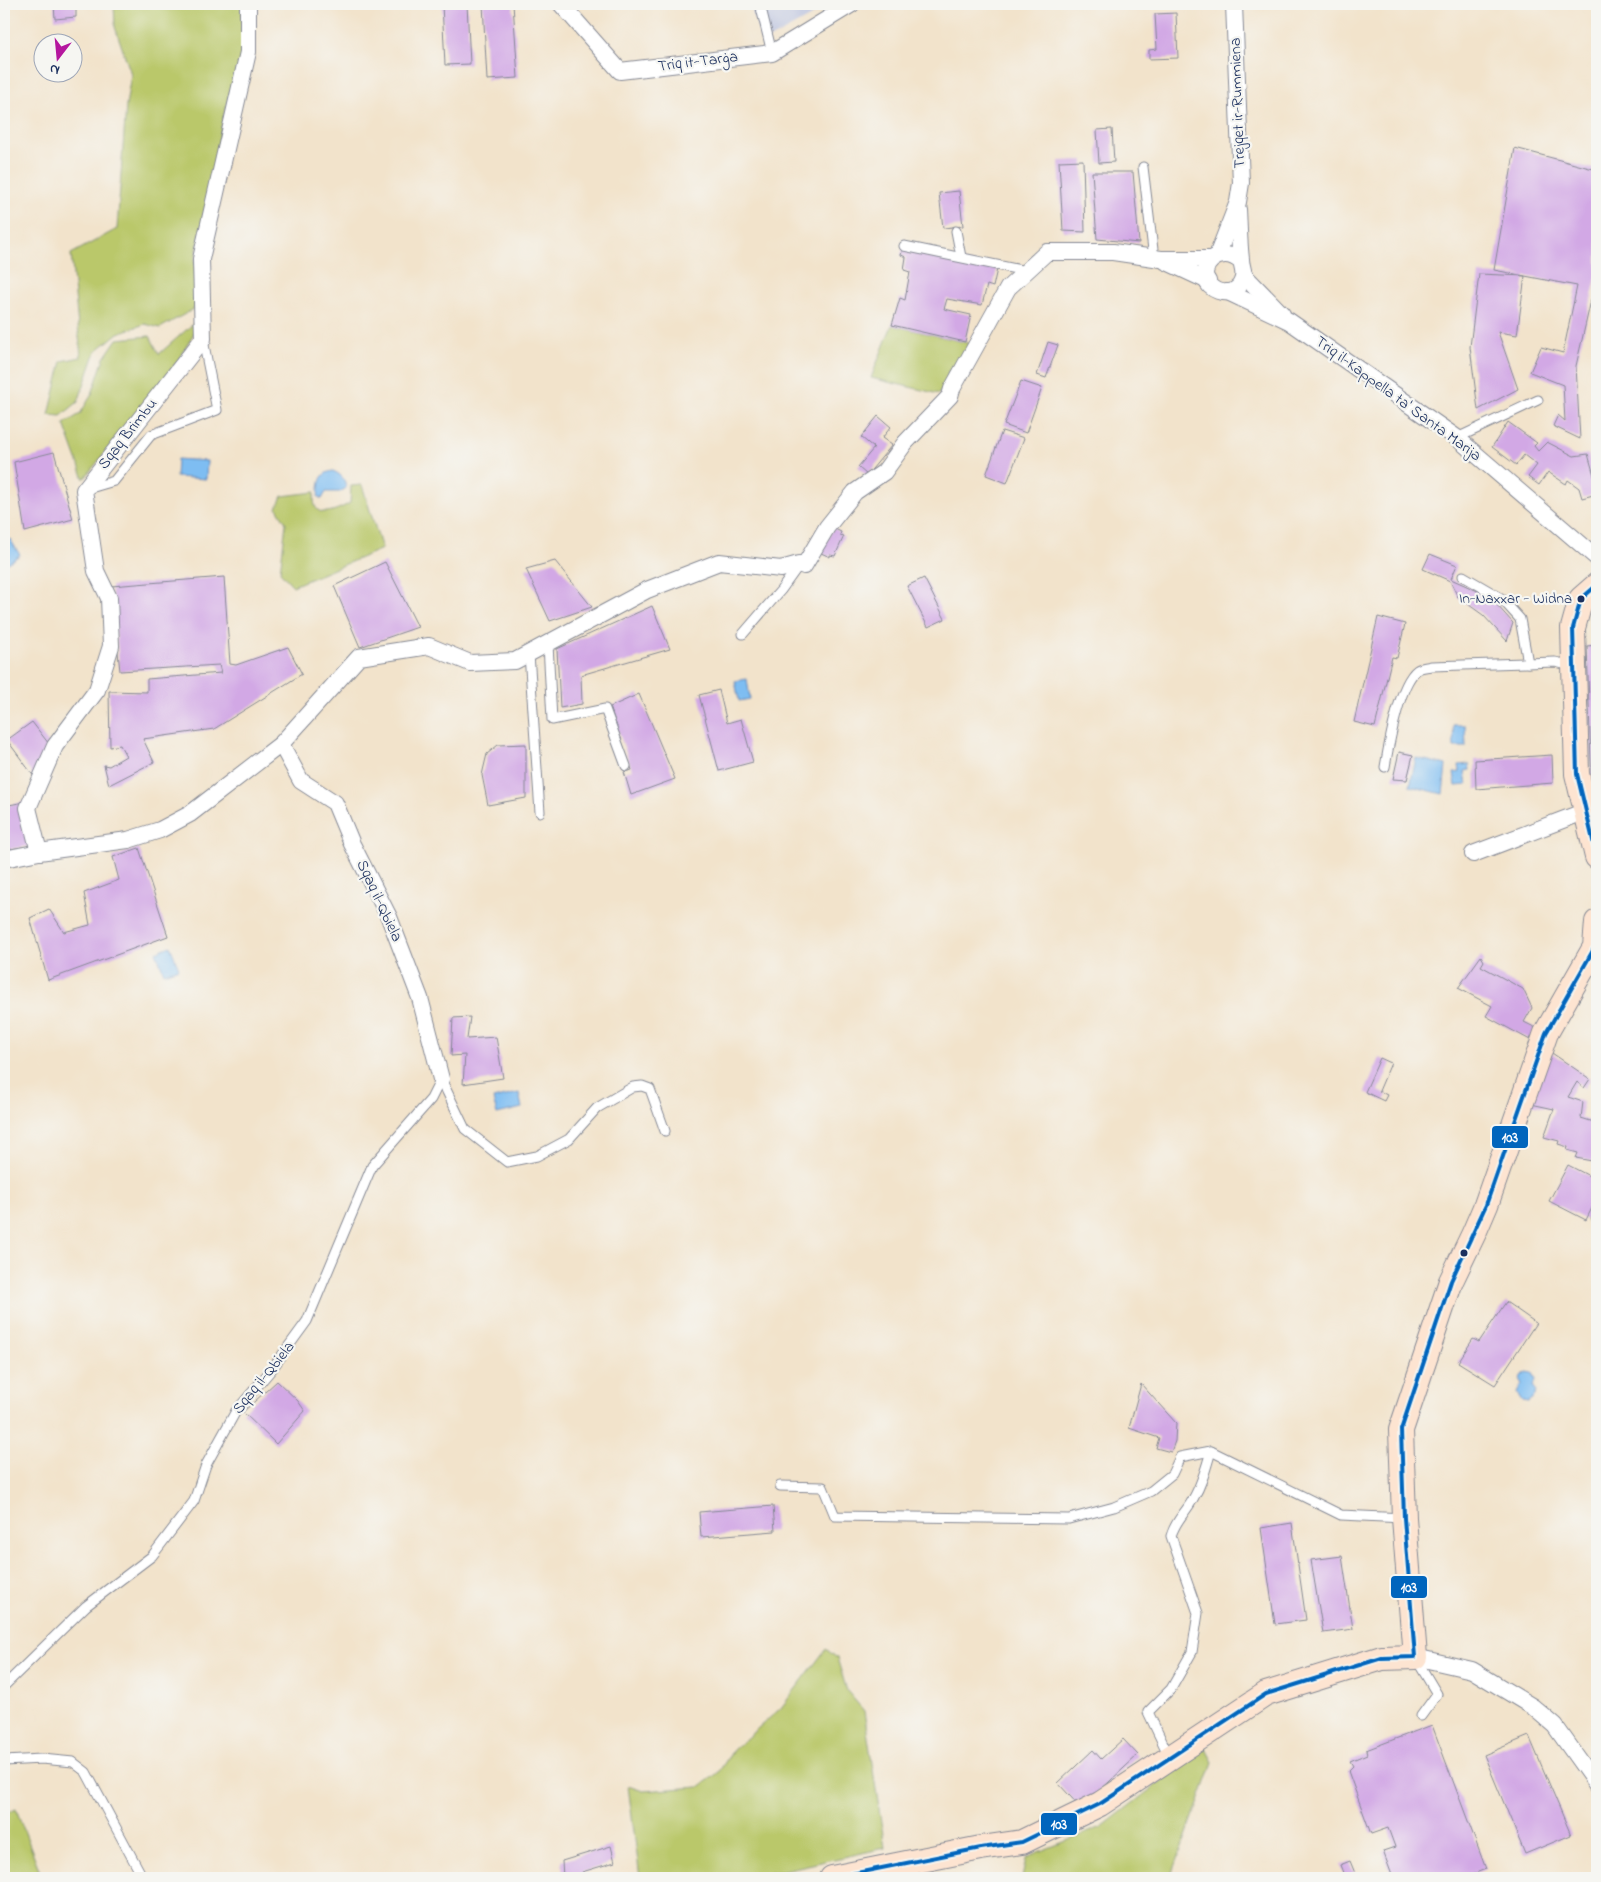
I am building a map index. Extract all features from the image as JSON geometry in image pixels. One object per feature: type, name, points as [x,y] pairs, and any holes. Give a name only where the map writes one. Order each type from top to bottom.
[{"type":"main road","points":[[1597,585],[1581,599],[1573,628],[1577,774],[1597,857]]},
{"type":"main road","points":[[832,1878],[981,1848],[1022,1842],[1100,1804],[1266,1694],[1382,1658],[1415,1657],[1404,1518],[1400,1430],[1451,1281],[1486,1205],[1546,1033],[1595,946],[1597,922]]},
{"type":"street","points":[[203,339],[201,259],[248,52],[248,4]]},
{"type":"street","name":"Triq it-Tarġa","points":[[561,4],[620,71],[772,53],[852,4]]},
{"type":"street","name":"Trejqet ir-Rummiena","points":[[1234,4],[1241,183],[1238,202],[1242,268]]},
{"type":"street","name":"Trejqet ir-Rummiena","points":[[1215,257],[1238,202]]},
{"type":"street","points":[[4,859],[39,852],[128,840],[160,830],[190,814],[281,744],[359,657],[429,646],[470,663],[515,661],[647,590],[720,562],[781,569],[799,564],[804,566],[827,527],[855,492],[884,472],[905,443],[950,396],[952,389],[1008,288],[1047,252],[1113,252],[1158,259],[1230,255],[1242,268],[1239,286],[1228,292],[1216,290],[1208,281],[1158,259]]},
{"type":"street","points":[[1208,281],[1206,269],[1215,257]]},
{"type":"street","name":"Triq il-Kappella ta' Santa Marija","points":[[1242,268],[1289,321]]},
{"type":"street","name":"Triq il-Kappella ta' Santa Marija","points":[[1228,292],[1289,321],[1457,438],[1597,558]]},
{"type":"street","name":"Sqaq Brimbu","points":[[84,490],[203,339]]},
{"type":"street","points":[[39,852],[28,808],[33,792],[54,746],[97,690],[111,646],[109,598],[96,571],[84,490]]},
{"type":"street","name":"Sqaq il-Qbiela","points":[[281,744],[301,781],[335,803],[352,844],[389,917],[420,998],[441,1079]]},
{"type":"street","points":[[1473,854],[1586,811]]},
{"type":"street","points":[[1415,1657],[1472,1670],[1533,1707],[1555,1726],[1597,1785]]},
{"type":"lane","points":[[760,4],[772,53]]},
{"type":"lane","points":[[1143,167],[1158,259]]},
{"type":"lane","points":[[956,231],[960,258]]},
{"type":"lane","points":[[904,246],[1026,271]]},
{"type":"lane","points":[[84,490],[114,481],[151,435],[217,410],[203,339]]},
{"type":"lane","points":[[1457,438],[1538,400]]},
{"type":"lane","points":[[743,634],[781,590],[799,564]]},
{"type":"lane","points":[[1463,576],[1501,598],[1520,619],[1528,663]]},
{"type":"lane","points":[[548,644],[552,720],[604,709],[626,766]]},
{"type":"lane","points":[[529,654],[540,812]]},
{"type":"lane","points":[[1385,767],[1391,728],[1409,679],[1418,669],[1432,666],[1556,662],[1573,666]]},
{"type":"lane","name":"Sqaq il-Qbiela","points":[[441,1079],[465,1129],[488,1149],[507,1162],[537,1156],[569,1139],[597,1108],[633,1087],[642,1086],[650,1089],[665,1131]]},
{"type":"lane","name":"Sqaq il-Qbiela","points":[[4,1686],[86,1606],[152,1556],[194,1501],[206,1465],[236,1411],[291,1346],[307,1322],[372,1166],[431,1099],[441,1079]]},
{"type":"lane","points":[[780,1486],[823,1486],[835,1516],[1069,1519],[1114,1507],[1151,1490],[1172,1474],[1180,1457],[1211,1451],[1341,1515],[1404,1518]]},
{"type":"lane","points":[[1170,1757],[1148,1712],[1172,1689],[1192,1652],[1198,1613],[1171,1536],[1174,1524],[1192,1502],[1202,1482],[1211,1451]]},
{"type":"lane","points":[[1415,1657],[1437,1694],[1421,1716]]},
{"type":"lane","points":[[4,1761],[42,1759],[73,1762],[86,1772],[143,1878]]},
{"type":"shaded area","points":[[750,4],[833,4],[762,43]]},
{"type":"green space","points":[[114,4],[242,4],[243,58],[233,81],[223,118],[195,260],[196,300],[194,309],[160,328],[145,324],[118,333],[96,351],[78,402],[61,416],[49,415],[62,361],[81,357],[71,254],[117,229],[126,106],[131,74],[115,27]]},
{"type":"green space","points":[[194,323],[197,328],[177,362],[84,479],[64,424],[80,414],[92,394],[104,358],[117,339],[150,336],[159,354]]},
{"type":"green space","points":[[892,325],[965,342],[973,346],[958,369],[948,371],[948,383],[939,394],[871,378]]},
{"type":"green space","points":[[362,485],[382,549],[293,586],[280,572],[286,523],[277,508],[282,496],[315,492],[314,501],[316,508],[319,511],[325,512],[350,503],[351,486]]},
{"type":"green space","points":[[1597,1198],[1597,1227],[1586,1220]]},
{"type":"green space","points":[[826,1649],[837,1658],[847,1691],[864,1711],[885,1848],[748,1878],[640,1878],[628,1786],[643,1791],[699,1787],[718,1773],[733,1750],[781,1708]]},
{"type":"green space","points":[[1205,1747],[1213,1762],[1171,1878],[1022,1878],[1026,1859],[1038,1852],[1102,1827]]},
{"type":"green space","points":[[16,1809],[40,1872],[21,1878],[4,1878],[4,1814]]},
{"type":"water","points":[[177,459],[207,461],[206,479],[176,477]]},
{"type":"water","points":[[333,471],[339,474],[345,482],[346,488],[340,492],[326,492],[322,499],[318,497],[322,477],[328,472]]},
{"type":"water","points":[[10,539],[20,555],[4,565],[4,543]]},
{"type":"water","points":[[747,679],[750,699],[739,701],[735,681]]},
{"type":"water","points":[[1453,725],[1465,725],[1466,747],[1454,747]]},
{"type":"water","points":[[1416,758],[1446,765],[1443,794],[1410,786]]},
{"type":"water","points":[[1469,764],[1470,770],[1465,771],[1467,785],[1456,786],[1454,773],[1460,772],[1459,765]]},
{"type":"water","points":[[170,946],[179,968],[164,973],[156,952]]},
{"type":"water","points":[[519,1093],[522,1108],[497,1114],[493,1099]]},
{"type":"water","points":[[1527,1372],[1533,1373],[1536,1380],[1533,1386],[1536,1390],[1535,1396],[1528,1402],[1522,1401],[1517,1393],[1522,1384],[1520,1381],[1521,1376]]},
{"type":"building","points":[[54,4],[76,4],[76,17],[55,19]]},
{"type":"building","points":[[442,4],[467,4],[470,64],[445,65]]},
{"type":"building","points":[[483,4],[513,4],[518,78],[487,80]]},
{"type":"building","points":[[1176,13],[1178,58],[1149,59],[1149,50],[1157,49],[1155,14]]},
{"type":"building","points":[[1112,129],[1114,162],[1099,163],[1097,130]]},
{"type":"building","points":[[1515,148],[1597,170],[1597,274],[1576,366],[1580,439],[1553,426],[1558,415],[1565,421],[1563,385],[1530,372],[1541,347],[1563,353],[1577,286],[1494,270]]},
{"type":"building","points":[[1083,160],[1085,232],[1063,231],[1059,161]]},
{"type":"building","points":[[1092,172],[1133,172],[1139,243],[1097,239]]},
{"type":"building","points":[[959,191],[963,226],[943,228],[939,193]]},
{"type":"building","points":[[903,248],[997,269],[993,287],[987,285],[982,305],[947,299],[944,309],[971,315],[965,342],[892,325],[900,298],[905,300],[910,272],[904,270],[906,257],[901,255]]},
{"type":"building","points":[[1479,274],[1525,276],[1517,335],[1498,332],[1518,389],[1478,410],[1470,347]]},
{"type":"building","points":[[1048,342],[1058,345],[1046,378],[1037,375]]},
{"type":"building","points":[[1021,381],[1042,388],[1026,433],[1004,425]]},
{"type":"building","points":[[878,416],[891,427],[882,438],[892,445],[867,475],[858,467],[874,448],[861,437]]},
{"type":"building","points":[[1508,422],[1537,443],[1534,446],[1538,451],[1547,442],[1574,456],[1588,454],[1597,486],[1597,494],[1582,498],[1579,488],[1568,480],[1566,484],[1548,472],[1539,485],[1528,477],[1537,465],[1524,455],[1516,465],[1492,447]]},
{"type":"building","points":[[1002,431],[1024,438],[1007,483],[986,475]]},
{"type":"building","points":[[54,452],[73,519],[25,532],[14,462]]},
{"type":"building","points":[[833,528],[841,532],[840,535],[844,536],[835,556],[830,555],[830,557],[821,553]]},
{"type":"building","points":[[1430,554],[1457,565],[1451,579],[1482,593],[1496,604],[1513,623],[1507,641],[1483,615],[1458,597],[1450,581],[1423,569]]},
{"type":"building","points":[[555,561],[592,607],[550,621],[526,569]]},
{"type":"building","points":[[385,562],[418,627],[360,647],[334,586]]},
{"type":"building","points":[[224,577],[230,664],[236,665],[288,647],[302,674],[214,729],[143,739],[154,762],[109,785],[104,765],[109,766],[126,756],[120,745],[110,747],[109,691],[147,692],[147,679],[221,673],[219,665],[120,671],[111,586]]},
{"type":"building","points":[[924,578],[945,619],[928,627],[907,586]]},
{"type":"building","points":[[652,606],[670,649],[581,675],[582,704],[560,708],[557,649]]},
{"type":"building","points":[[1378,617],[1405,624],[1397,658],[1392,657],[1375,727],[1354,722]]},
{"type":"building","points":[[1597,645],[1597,792],[1592,790],[1587,646]]},
{"type":"building","points":[[719,690],[727,723],[741,719],[753,762],[719,771],[699,695]]},
{"type":"building","points":[[639,694],[675,779],[631,795],[624,772],[632,770],[610,707]]},
{"type":"building","points":[[32,722],[49,744],[35,778],[7,740]]},
{"type":"building","points":[[526,744],[526,798],[488,805],[482,775],[487,754],[498,745]]},
{"type":"building","points":[[1399,752],[1413,755],[1407,780],[1393,779]]},
{"type":"building","points":[[1552,755],[1553,783],[1476,789],[1475,760]]},
{"type":"building","points":[[24,802],[29,846],[4,850],[4,806]]},
{"type":"building","points":[[139,848],[168,936],[48,980],[30,918],[49,909],[64,932],[90,925],[84,893],[119,880],[113,857]]},
{"type":"building","points":[[1481,956],[1484,961],[1481,966],[1523,989],[1532,1008],[1524,1022],[1536,1028],[1530,1040],[1486,1016],[1492,1006],[1458,988]]},
{"type":"building","points":[[470,1017],[467,1039],[496,1037],[503,1078],[463,1084],[465,1055],[451,1056],[453,1018]]},
{"type":"building","points":[[1549,1051],[1590,1079],[1584,1088],[1577,1082],[1568,1097],[1583,1102],[1581,1118],[1597,1123],[1597,1162],[1576,1158],[1578,1153],[1567,1150],[1568,1147],[1558,1144],[1559,1141],[1544,1137],[1554,1109],[1531,1104]]},
{"type":"building","points":[[1380,1058],[1391,1063],[1379,1091],[1387,1095],[1384,1101],[1365,1092]]},
{"type":"building","points":[[1568,1165],[1597,1180],[1597,1198],[1586,1220],[1549,1201]]},
{"type":"building","points":[[1506,1302],[1536,1323],[1495,1385],[1458,1362],[1473,1339],[1479,1342]]},
{"type":"building","points":[[277,1381],[298,1401],[305,1411],[276,1444],[243,1412]]},
{"type":"building","points":[[1141,1384],[1176,1423],[1175,1441],[1171,1452],[1156,1448],[1159,1438],[1129,1428]]},
{"type":"building","points":[[773,1506],[775,1531],[701,1537],[699,1512]]},
{"type":"building","points":[[1292,1523],[1306,1620],[1275,1624],[1261,1528]]},
{"type":"building","points":[[1342,1556],[1353,1629],[1323,1633],[1311,1560]]},
{"type":"building","points":[[1432,1725],[1486,1869],[1462,1878],[1393,1878],[1383,1851],[1395,1847],[1388,1828],[1371,1834],[1348,1771],[1353,1766],[1350,1761],[1367,1754],[1366,1750]]},
{"type":"building","points":[[1529,1736],[1571,1835],[1525,1854],[1484,1755]]},
{"type":"building","points":[[1123,1739],[1138,1755],[1081,1808],[1058,1783],[1093,1750],[1101,1759]]},
{"type":"building","points":[[611,1846],[615,1862],[582,1872],[583,1878],[563,1878],[562,1861]]},
{"type":"building","points":[[1350,1861],[1357,1878],[1345,1878],[1340,1865]]},
{"type":"transit line","name":"103","points":[[1597,585],[1581,599],[1573,628],[1577,774],[1597,857]]},
{"type":"transit line","name":"103","points":[[832,1878],[981,1848],[1022,1842],[1100,1804],[1266,1694],[1382,1658],[1415,1657],[1404,1518],[1401,1430],[1451,1281],[1486,1205],[1546,1033],[1595,947],[1597,922]]},
{"type":"place","name":"In-Naxxar - Widna","points":[[1581,599]]}]
